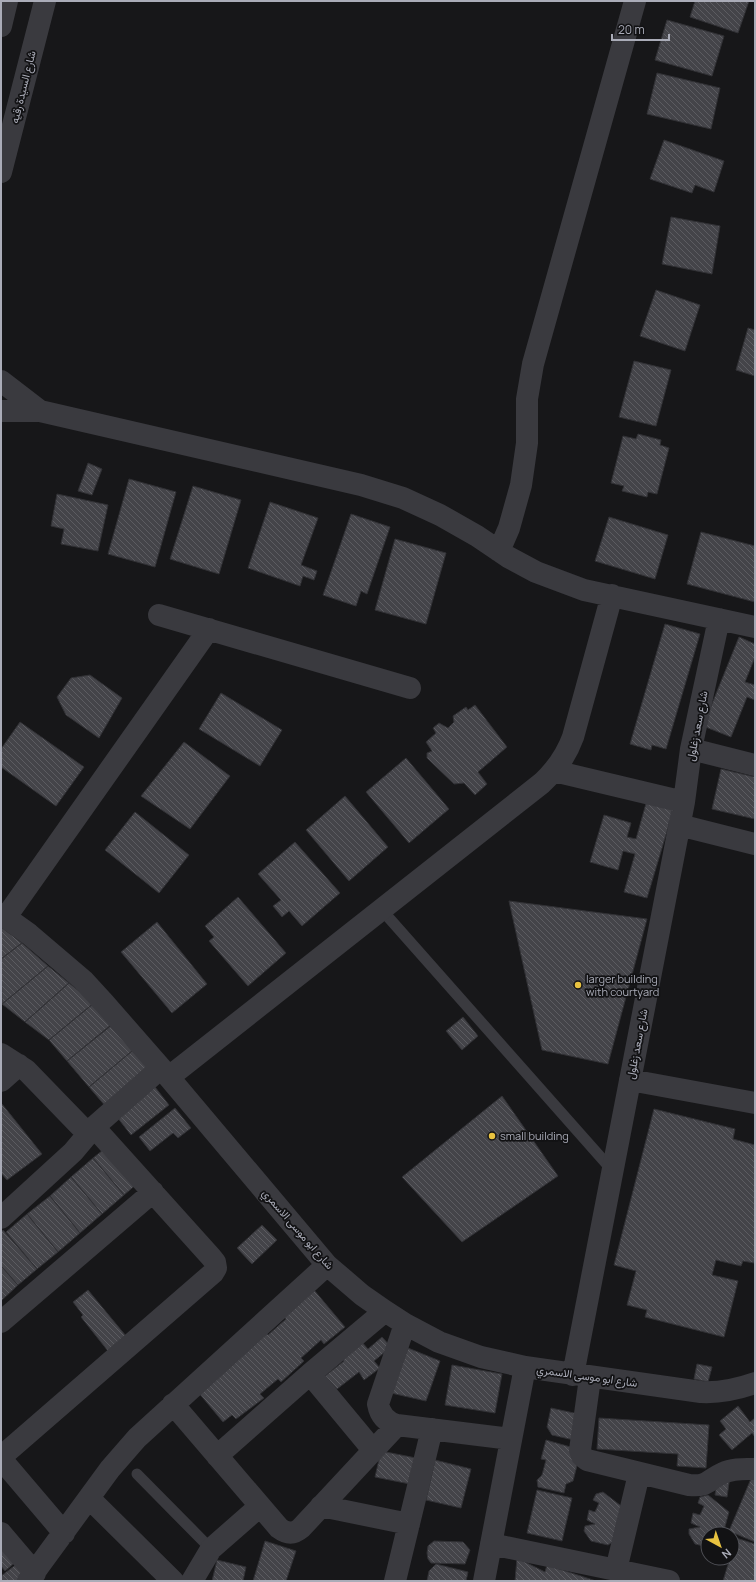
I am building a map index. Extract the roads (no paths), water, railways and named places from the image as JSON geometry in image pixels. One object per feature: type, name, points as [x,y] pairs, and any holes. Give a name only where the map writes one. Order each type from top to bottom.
[{"type":"street","points":[[1,26],[7,1]]},
{"type":"street","name":"شارع السيدة رقيه","points":[[1,172],[45,1]]},
{"type":"street","points":[[499,551],[508,528],[521,485],[527,443],[527,399],[535,357],[635,1]]},
{"type":"street","points":[[1,381],[40,411]]},
{"type":"street","points":[[1,411],[40,411],[361,485],[403,498],[440,515],[477,536],[508,557],[536,572],[561,582],[584,590],[755,627]]},
{"type":"street","points":[[1,1218],[73,1152],[91,1130],[165,1072],[381,909],[542,783],[554,771],[568,750],[574,737],[612,595]]},
{"type":"street","points":[[159,615],[410,688]]},
{"type":"street","name":"شارع سعد زغلول","points":[[639,1474],[593,1462],[582,1456],[580,1443],[582,1376],[612,1170],[684,802],[692,749],[719,619]]},
{"type":"street","points":[[4,916],[209,630]]},
{"type":"street","points":[[692,749],[755,765]]},
{"type":"street","points":[[554,771],[684,802]]},
{"type":"street","points":[[679,825],[755,844]]},
{"type":"street","name":"شارع ابو موسى الاسمري","points":[[4,916],[41,944],[83,980],[106,1004],[327,1265],[362,1295],[405,1324],[439,1342],[481,1357],[525,1367],[712,1393],[741,1388],[755,1383]]},
{"type":"street","points":[[1,1081],[10,1060],[26,1070],[91,1130],[153,1192],[215,1262],[216,1268],[213,1273],[1,1458],[64,1533]]},
{"type":"street","points":[[630,1080],[755,1103]]},
{"type":"street","points":[[1,1322],[153,1192]]},
{"type":"street","points":[[1,1533],[32,1577],[89,1498],[136,1438],[327,1265]]},
{"type":"street","points":[[217,1456],[310,1374],[385,1311]]},
{"type":"street","points":[[405,1324],[378,1404],[383,1417],[392,1424],[397,1425],[511,1439]]},
{"type":"street","points":[[484,1581],[525,1367]]},
{"type":"street","points":[[310,1374],[373,1450]]},
{"type":"street","points":[[173,1404],[279,1528],[288,1533],[297,1531],[397,1425]]},
{"type":"street","points":[[395,1581],[432,1429]]},
{"type":"street","points":[[616,1570],[639,1474],[699,1486],[709,1483],[724,1472],[755,1469]]},
{"type":"street","points":[[89,1498],[172,1581]]},
{"type":"street","points":[[192,1581],[211,1550],[260,1506]]},
{"type":"street","points":[[321,1506],[409,1524]]},
{"type":"street","points":[[491,1544],[669,1581]]},
{"type":"lane","points":[[381,909],[612,1170]]},
{"type":"lane","points":[[137,1474],[211,1550]]},
{"type":"place","name":"larger building with courtyard","points":[[578,985]]},
{"type":"place","name":"small building","points":[[492,1136]]}]
